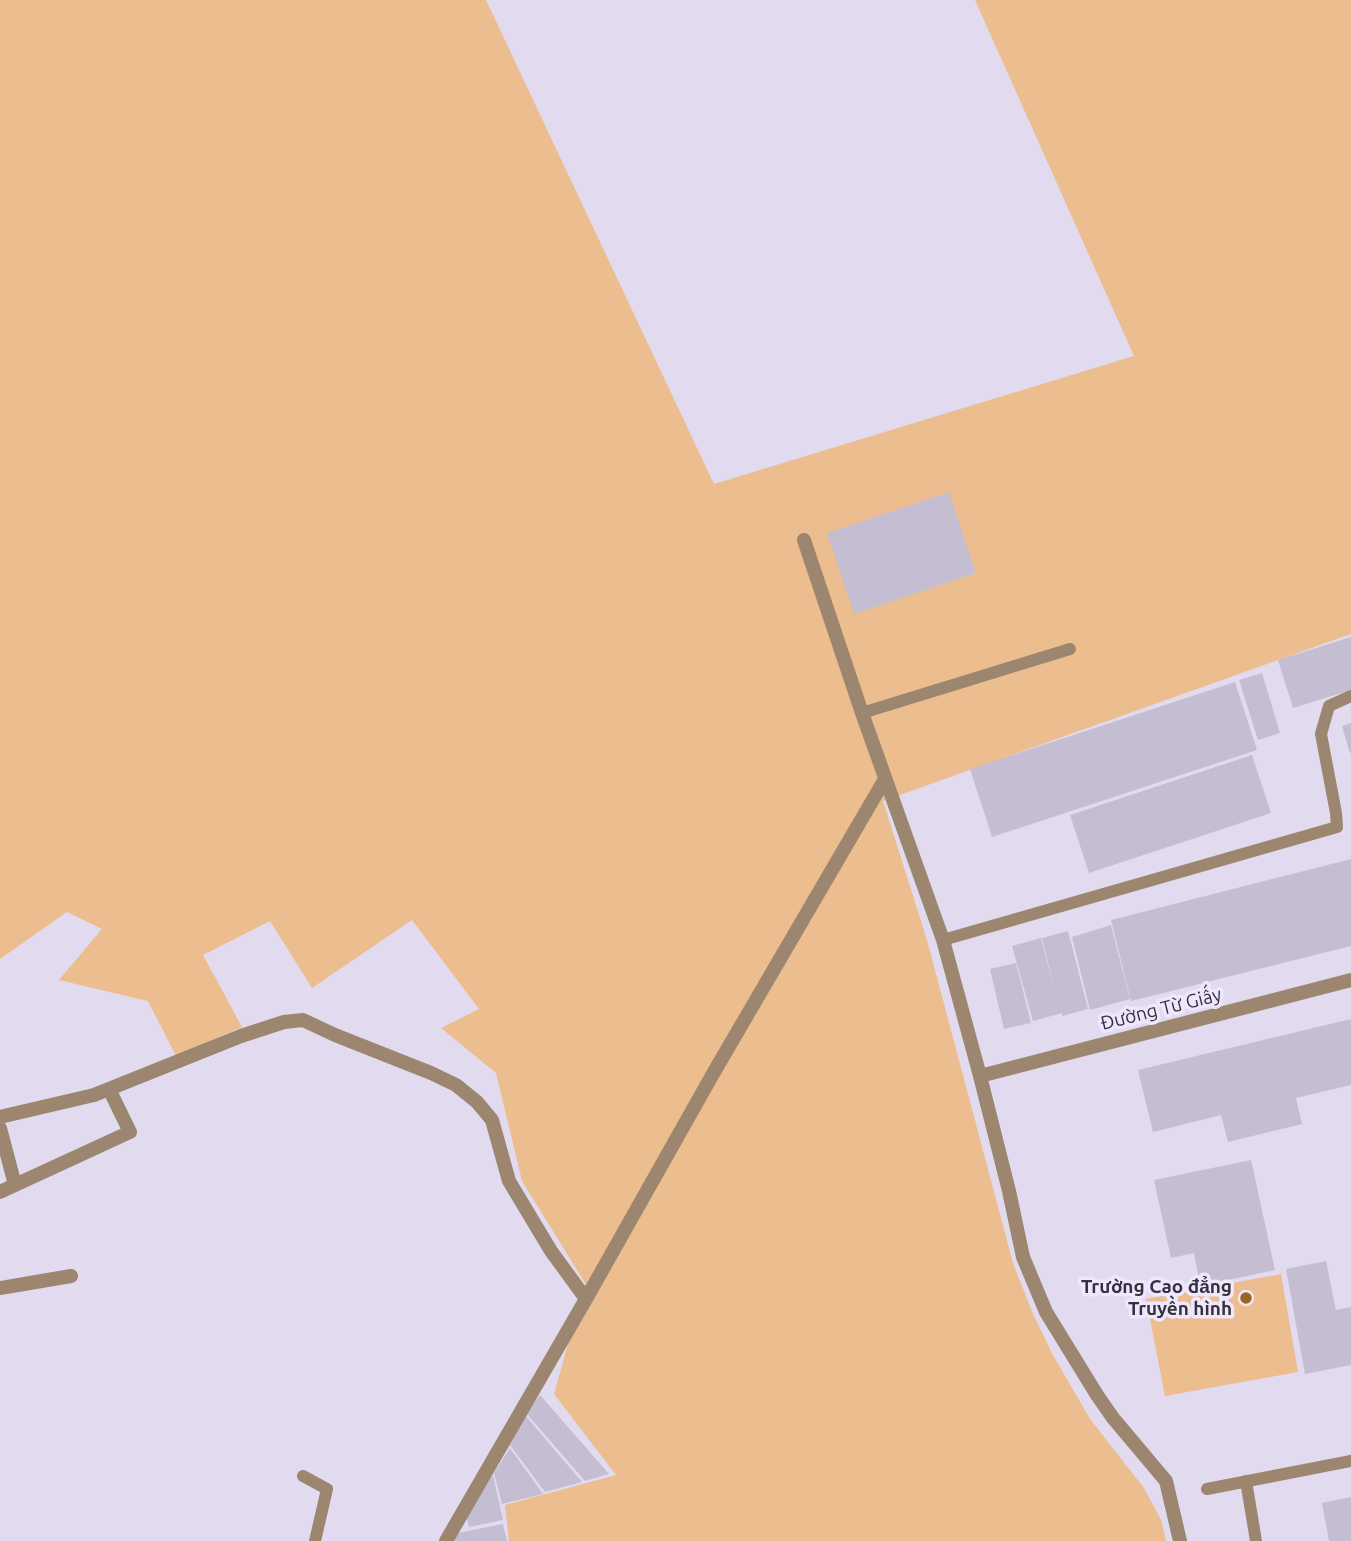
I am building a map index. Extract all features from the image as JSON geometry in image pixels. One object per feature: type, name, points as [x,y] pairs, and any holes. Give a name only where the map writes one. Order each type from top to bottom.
[{"type":"street","points":[[804,540],[943,940],[980,1076],[1023,1257],[1046,1312],[1113,1418],[1166,1481],[1180,1541]]},
{"type":"street","points":[[446,1541],[885,779]]},
{"type":"street","name":"Đường Từ Giấy","points":[[980,1076],[1351,980]]},
{"type":"street","points":[[0,1116],[94,1095],[241,1036],[284,1022],[303,1020],[431,1073],[456,1086],[477,1102],[492,1121],[509,1181],[551,1251],[586,1299]]},
{"type":"street","points":[[0,1192],[130,1132],[109,1089]]},
{"type":"street","points":[[0,1128],[15,1185]]},
{"type":"street","points":[[0,1288],[71,1276]]},
{"type":"lane","points":[[862,713],[1070,649]]},
{"type":"lane","points":[[943,940],[1337,827],[1321,734],[1329,706],[1351,696]]},
{"type":"lane","points":[[1207,1489],[1351,1461]]},
{"type":"lane","points":[[303,1476],[327,1489],[315,1541]]},
{"type":"lane","points":[[1246,1481],[1256,1541]]},
{"type":"shaded area","points":[[0,0],[486,0],[714,484],[1134,356],[975,0],[1351,0],[1351,634],[883,801],[927,940],[1013,1263],[1053,1355],[1090,1419],[1144,1488],[1161,1520],[1166,1541],[509,1541],[505,1505],[616,1475],[554,1394],[585,1283],[522,1181],[496,1073],[441,1028],[479,1009],[412,920],[312,988],[270,921],[203,955],[242,1027],[176,1056],[148,1001],[59,980],[102,929],[67,912],[0,959]]},
{"type":"shaded area","points":[[1281,1274],[1298,1372],[1165,1396],[1146,1299]]},
{"type":"building","points":[[949,492],[976,573],[854,614],[827,533]]},
{"type":"building","points":[[1351,637],[1351,690],[1293,708],[1278,660]]},
{"type":"building","points":[[1262,673],[1280,733],[1258,740],[1239,680]]},
{"type":"building","points":[[1235,682],[1257,750],[992,837],[970,769]]},
{"type":"building","points":[[1351,723],[1351,753],[1350,753],[1342,726]]},
{"type":"building","points":[[1252,755],[1271,813],[1089,873],[1070,815]]},
{"type":"building","points":[[1351,859],[1351,946],[1131,1001],[1111,920]]},
{"type":"building","points":[[1111,925],[1130,999],[1090,1010],[1072,937]]},
{"type":"building","points":[[1068,931],[1088,1009],[1033,1021],[1012,946],[1041,938],[1056,996],[1042,938]]},
{"type":"building","points":[[1016,963],[1031,1023],[1004,1029],[990,969]]},
{"type":"building","points":[[1351,1019],[1351,1085],[1296,1098],[1302,1124],[1228,1142],[1221,1115],[1153,1132],[1138,1070]]},
{"type":"building","points":[[1251,1160],[1275,1270],[1200,1286],[1194,1253],[1171,1258],[1154,1180]]},
{"type":"building","points":[[1326,1261],[1336,1310],[1351,1307],[1351,1365],[1305,1374],[1286,1269]]},
{"type":"building","points":[[540,1395],[609,1474],[585,1481],[526,1413]]},
{"type":"building","points":[[525,1415],[582,1482],[545,1492],[510,1445]]},
{"type":"building","points":[[510,1448],[543,1494],[502,1504],[494,1473]]},
{"type":"building","points":[[493,1475],[503,1520],[469,1527],[466,1515]]},
{"type":"building","points":[[1351,1497],[1351,1541],[1329,1541],[1322,1503]]},
{"type":"building","points":[[503,1524],[507,1541],[455,1541],[453,1534]]},
{"type":"place","name":"Trường Cao đẳng Truyền hình","points":[[1246,1298]]}]
